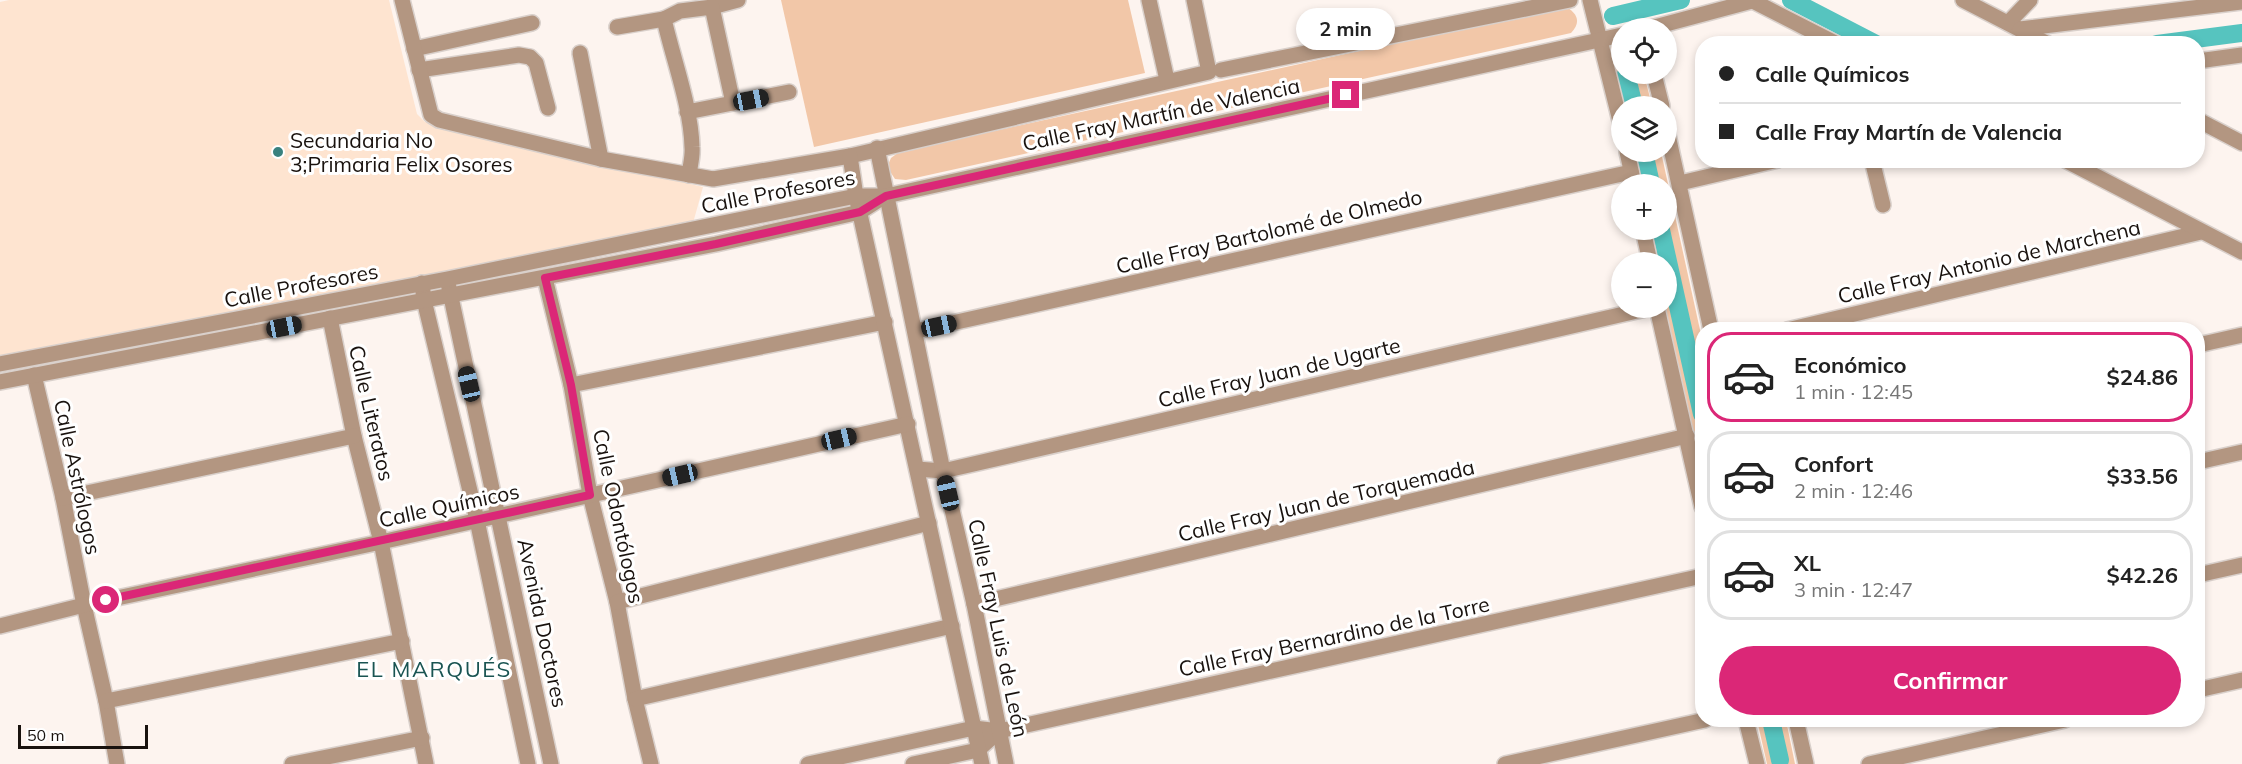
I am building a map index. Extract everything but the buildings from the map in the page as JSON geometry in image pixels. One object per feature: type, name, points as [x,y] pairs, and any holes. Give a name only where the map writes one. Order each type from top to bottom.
[{"type":"street","name":"Calle Fray Martín de Valencia","points":[[402,0],[431,115],[439,120],[601,159],[713,179],[850,156],[1167,81],[1570,0]]},
{"type":"street","points":[[617,27],[664,19],[680,11],[712,7],[738,0]]},
{"type":"street","points":[[1149,0],[1167,81]]},
{"type":"street","points":[[1194,0],[1215,71]]},
{"type":"street","points":[[1590,0],[1614,96]]},
{"type":"street","points":[[1677,21],[1751,0],[1821,36]]},
{"type":"street","points":[[1963,0],[2033,36]]},
{"type":"street","points":[[2014,26],[2030,0]]},
{"type":"street","points":[[2014,26],[2242,2]]},
{"type":"street","points":[[712,7],[733,104]]},
{"type":"street","points":[[664,19],[687,112],[692,146],[689,175]]},
{"type":"street","points":[[414,49],[532,23]]},
{"type":"street","name":"Calle Fray Martín de Valencia","points":[[886,196],[1611,38]]},
{"type":"street","points":[[580,53],[601,159]]},
{"type":"street","points":[[419,70],[519,55],[530,57],[536,63],[548,108]]},
{"type":"street","points":[[2205,60],[2242,55]]},
{"type":"street","points":[[687,112],[789,92]]},
{"type":"street","points":[[2205,124],[2242,143]]},
{"type":"street","name":"Calle Fray Luis de León","points":[[877,148],[1006,764]]},
{"type":"street","points":[[850,156],[856,196],[980,757]]},
{"type":"street","points":[[1675,162],[1709,322]]},
{"type":"street","points":[[1680,183],[1744,168]]},
{"type":"street","points":[[1874,168],[1883,205]]},
{"type":"street","points":[[2080,168],[2242,252]]},
{"type":"street","name":"Calle Fray Bartolomé de Olmedo","points":[[916,331],[1611,183]]},
{"type":"street","name":"Calle Profesores","points":[[0,364],[447,279],[856,196],[886,196]]},
{"type":"street","name":"Calle Profesores","points":[[0,382],[716,244],[860,212],[886,196]]},
{"type":"street","name":"Calle Fray Antonio de Marchena","points":[[1821,322],[2200,232]]},
{"type":"street","name":"Calle Odontólogos","points":[[545,278],[571,385],[590,495],[617,602],[635,699],[651,764]]},
{"type":"street","name":"Avenida Doctores","points":[[447,279],[552,764]]},
{"type":"street","name":"Avenida Doctores","points":[[422,283],[424,300],[477,520],[528,764]]},
{"type":"street","name":"Calle Fray Juan de Ugarte","points":[[917,469],[943,471],[1611,317]]},
{"type":"street","name":"Calle Literatos","points":[[330,318],[354,436],[381,542],[426,764]]},
{"type":"street","points":[[1659,318],[1695,474]]},
{"type":"street","points":[[571,385],[885,322]]},
{"type":"street","points":[[2205,343],[2242,335]]},
{"type":"street","name":"Calle Astrólogos","points":[[34,375],[63,498],[117,764]]},
{"type":"street","name":"Calle Químicos","points":[[0,626],[84,605],[381,542],[908,424]]},
{"type":"street","points":[[63,498],[354,436]]},
{"type":"street","name":"Calle Fray Juan de Torquemada","points":[[974,604],[1687,436]]},
{"type":"street","points":[[2205,460],[2242,452]]},
{"type":"street","points":[[617,602],[929,523]]},
{"type":"street","points":[[2205,573],[2242,565]]},
{"type":"street","name":"Calle Fray Bernardino de la Torre","points":[[808,764],[974,728],[999,731],[1695,578]]},
{"type":"street","points":[[635,699],[952,626]]},
{"type":"street","points":[[106,701],[402,641]]},
{"type":"street","points":[[2205,688],[2242,680]]},
{"type":"street","points":[[1505,764],[1695,722]]},
{"type":"street","points":[[1748,727],[1757,764]]},
{"type":"street","points":[[1798,727],[1806,764]]},
{"type":"street","points":[[1869,764],[2034,727]]},
{"type":"street","points":[[913,764],[980,757],[999,731]]},
{"type":"street","points":[[292,764],[422,738]]},
{"type":"shaded area","name":"Secundaria No 3;Primaria Felix Osores","points":[[9,0],[389,0],[417,114],[425,122],[703,187],[693,223],[0,361],[0,2]]},
{"type":"shaded area","points":[[781,0],[1128,0],[1145,73],[814,147]]},
{"type":"shaded area","points":[[1564,6],[1575,14],[1577,21],[1571,33],[906,180],[895,179],[887,167],[891,158],[899,152]]},
{"type":"shaded area","points":[[1611,42],[1611,65],[1608,54]]},
{"type":"shaded area","points":[[1616,84],[1646,84],[1650,96],[1619,96]]},
{"type":"shaded area","points":[[1632,162],[1663,162],[1666,174],[1635,174]]},
{"type":"shaded area","points":[[1677,225],[1698,322],[1695,322],[1695,444],[1667,318],[1677,318],[1677,252],[1652,252],[1650,240],[1677,240]]},
{"type":"shaded area","points":[[1759,727],[1787,727],[1795,764],[1767,764]]},
{"type":"waterway","points":[[1613,16],[1681,0]]},
{"type":"waterway","points":[[1791,0],[1861,36]]},
{"type":"waterway","points":[[2205,38],[2242,33]]},
{"type":"waterway","points":[[1628,84],[1632,96]]},
{"type":"waterway","points":[[1646,162],[1649,174]]},
{"type":"waterway","points":[[1663,240],[1695,383]]},
{"type":"waterway","points":[[1773,727],[1780,760]]},
{"type":"place","name":"Secundaria No 3;Primaria Felix Osores","points":[[278,152]]},
{"type":"district","name":"EL MARQUÉS","points":[[434,669]]},
{"type":"route","points":[[106,600],[590,495],[571,385],[545,278],[860,212],[886,196],[1346,95]]}]
